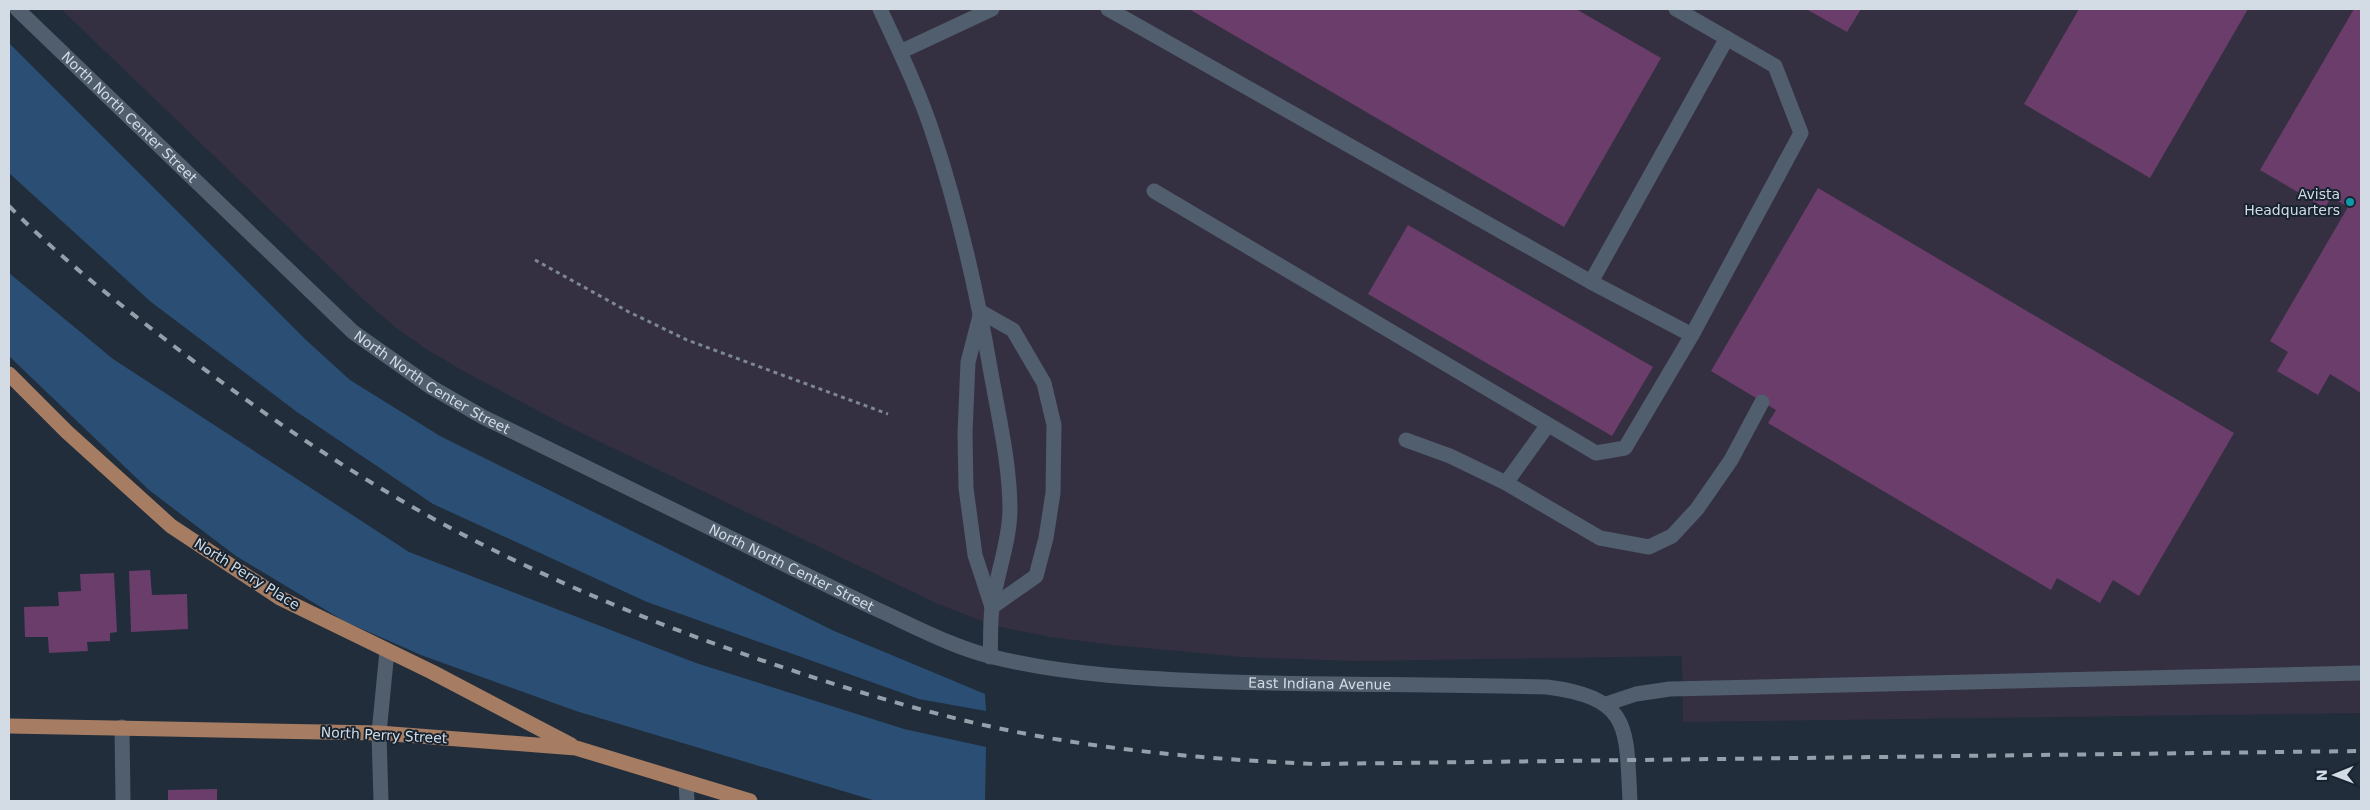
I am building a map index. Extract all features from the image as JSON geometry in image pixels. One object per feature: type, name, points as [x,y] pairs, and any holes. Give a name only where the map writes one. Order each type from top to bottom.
[{"type":"main road","name":"North Perry Place","points":[[9,374],[67,432],[171,526],[280,598],[576,748]]},
{"type":"main road","name":"North Perry Street","points":[[9,726],[379,733],[576,748],[750,801]]},
{"type":"street","name":"North North Center Street","points":[[17,9],[317,300],[353,332],[388,358],[431,387],[483,417],[933,634]]},
{"type":"street","points":[[880,9],[933,132],[981,312],[1009,490],[1010,514],[1005,552],[992,607],[990,657]]},
{"type":"street","points":[[900,52],[992,9]]},
{"type":"street","points":[[1108,9],[1591,282],[1692,335]]},
{"type":"street","points":[[1154,191],[1596,454],[1625,448],[1692,335],[1801,133],[1775,66],[1676,9]]},
{"type":"street","points":[[1591,282],[1727,38]]},
{"type":"street","points":[[981,312],[968,362],[965,433],[966,488],[970,530],[975,556],[992,607]]},
{"type":"street","points":[[981,312],[1013,330],[1044,383],[1054,425],[1052,493],[1046,538],[1036,576],[992,607]]},
{"type":"street","points":[[1406,440],[1450,456],[1506,484],[1600,538],[1649,547],[1672,536],[1697,509],[1731,460],[1762,402]]},
{"type":"street","points":[[1506,484],[1547,426]]},
{"type":"street","name":"East Indiana Avenue","points":[[933,634],[990,657],[1044,668],[1120,678],[1548,686],[1587,694],[1606,704],[1622,724],[1625,735],[1630,801]]},
{"type":"street","points":[[381,801],[379,733],[387,651]]},
{"type":"street","points":[[1606,704],[1636,694],[1670,689],[2361,673]]},
{"type":"street","points":[[122,727],[123,801]]},
{"type":"street","points":[[686,782],[687,801]]},
{"type":"path","points":[[535,260],[629,312],[687,340],[888,414]]},
{"type":"shaded area","points":[[61,9],[2361,9],[2361,713],[1683,722],[1682,656],[1355,661],[1242,657],[1050,637],[992,625],[936,603],[565,425],[465,372],[428,350],[396,328],[365,301]]},
{"type":"shaded area","points":[[9,43],[306,340],[350,380],[440,436],[834,631],[985,694],[986,711],[919,699],[647,602],[433,504],[297,412],[151,302],[9,173]]},
{"type":"shaded area","points":[[9,273],[113,359],[409,552],[696,663],[904,729],[986,747],[985,801],[876,801],[576,711],[421,655],[344,621],[236,556],[149,490],[9,356]]},
{"type":"building","points":[[1189,9],[1576,9],[1661,58],[1564,227]]},
{"type":"building","points":[[1806,9],[1861,9],[1847,32]]},
{"type":"building","points":[[2079,9],[2248,9],[2150,178],[2024,104]]},
{"type":"building","name":"Avista Headquarters","points":[[2354,9],[2361,9],[2361,393],[2330,374],[2318,395],[2277,371],[2288,352],[2270,341],[2348,207],[2331,197],[2325,208],[2260,170]]},
{"type":"building","points":[[1818,188],[2234,433],[2139,596],[2113,580],[2100,603],[2057,578],[2051,590],[1768,423],[1776,410],[1711,371]]},
{"type":"building","points":[[1408,225],[1653,367],[1612,436],[1368,294]]},
{"type":"building","points":[[150,570],[152,595],[187,594],[188,629],[131,632],[129,571]]},
{"type":"building","points":[[114,573],[117,632],[110,633],[110,641],[87,642],[88,651],[49,653],[48,637],[25,637],[24,607],[59,606],[58,592],[81,591],[80,574]]},
{"type":"building","points":[[217,789],[217,801],[168,801],[168,790]]},
{"type":"railway","points":[[9,206],[87,277],[149,327],[238,394],[309,443],[381,489],[456,531],[576,589],[701,639],[856,691],[975,723],[1059,740],[1101,746],[1187,756],[1315,764],[2361,751]]},
{"type":"place","name":"Avista Headquarters","points":[[2350,202]]}]
